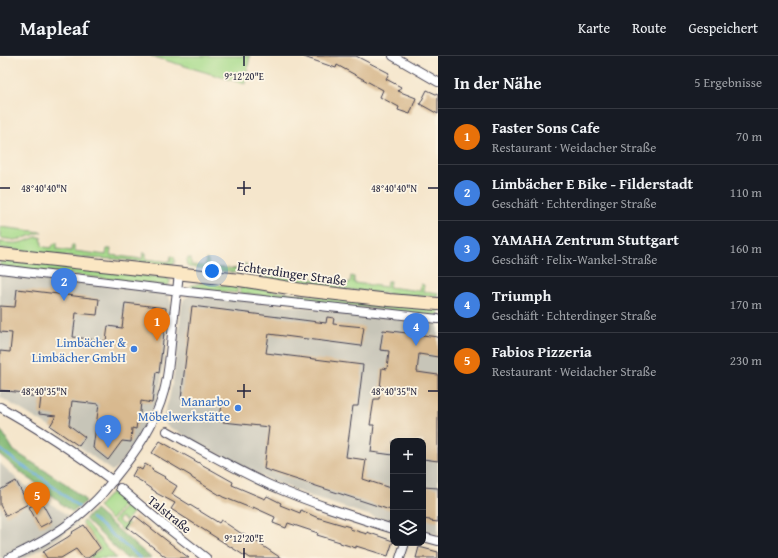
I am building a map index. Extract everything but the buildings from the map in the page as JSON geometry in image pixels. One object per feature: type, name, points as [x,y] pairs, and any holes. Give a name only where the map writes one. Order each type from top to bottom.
[{"type":"main road","name":"Echterdinger Straße","points":[[0,254],[240,280],[302,290],[438,304]]},
{"type":"street","points":[[393,56],[438,81]]},
{"type":"street","points":[[0,269],[438,319]]},
{"type":"street","points":[[9,558],[38,543],[80,515],[102,494],[127,464],[153,423],[165,389],[179,273]]},
{"type":"street","points":[[0,407],[50,436],[88,462],[112,481]]},
{"type":"street","points":[[167,431],[273,486],[344,514],[390,528]]},
{"type":"street","name":"Talstraße","points":[[120,488],[206,558]]},
{"type":"street","points":[[426,538],[438,541]]},
{"type":"street","points":[[400,558],[404,546]]},
{"type":"shaded area","points":[[0,274],[162,292],[167,294],[170,299],[171,305],[159,393],[151,416],[143,430],[118,467],[112,471],[50,427],[0,397]]},
{"type":"shaded area","points":[[194,295],[438,323],[438,535],[426,531],[426,438],[390,438],[390,521],[307,495],[259,475],[167,426],[163,418],[169,399],[174,374],[182,304],[184,299],[188,296]]},
{"type":"shaded area","points":[[0,463],[18,480],[78,523],[50,544],[25,558],[0,558]]},
{"type":"green space","points":[[151,56],[250,56],[245,84]]},
{"type":"green space","points":[[0,227],[42,232],[14,240],[0,238]]},
{"type":"green space","points":[[36,237],[41,237],[42,245],[44,247],[51,248],[55,243],[57,243],[57,249],[71,251],[72,245],[74,245],[74,251],[106,255],[107,249],[111,249],[110,255],[142,259],[143,253],[146,253],[146,259],[170,262],[171,256],[174,257],[175,261],[173,265],[171,265],[116,259],[85,258],[0,248],[0,242],[18,243]]},
{"type":"green space","points":[[188,258],[191,258],[191,265],[205,266],[206,259],[208,260],[208,267],[240,269],[239,273],[189,267],[186,264]]},
{"type":"green space","points":[[0,259],[167,278],[170,281],[167,286],[0,266]]},
{"type":"green space","points":[[244,264],[247,264],[246,270],[279,274],[280,268],[283,269],[282,274],[316,279],[317,272],[319,273],[319,279],[350,283],[351,276],[354,277],[354,283],[386,287],[387,281],[390,281],[389,287],[420,291],[421,284],[424,285],[423,291],[438,293],[438,297],[388,294],[300,284],[243,273]]},
{"type":"green space","points":[[202,283],[237,287],[237,293],[189,288],[192,285]]},
{"type":"green space","points":[[240,287],[438,310],[438,316],[240,293]]},
{"type":"green space","points":[[0,430],[14,451],[66,484],[86,501],[73,512],[42,487],[24,475],[0,455]]},
{"type":"green space","points":[[113,491],[116,491],[127,501],[111,520],[98,507]]},
{"type":"green space","points":[[129,502],[137,508],[126,521],[121,517],[118,521],[123,525],[126,522],[129,524],[123,531],[113,521]]},
{"type":"green space","points":[[95,510],[151,558],[126,558],[85,519]]},
{"type":"green space","points":[[84,521],[116,558],[88,558],[101,549],[82,522]]},
{"type":"waterway","points":[[0,449],[18,463],[42,478],[79,507]]},
{"type":"waterway","points":[[92,518],[140,558]]},
{"type":"place","name":"Limbächer E Bike - Filderstadt","points":[[64,301]]},
{"type":"place","name":"Faster Sons Cafe","points":[[157,341]]},
{"type":"place","name":"Triumph","points":[[416,346]]},
{"type":"place","name":"Limbächer & Limbächer GmbH","points":[[134,349]]},
{"type":"place","name":"Manarbo Möbelwerkstätte","points":[[238,408]]},
{"type":"place","name":"YAMAHA Zentrum Stuttgart","points":[[108,448]]},
{"type":"place","name":"Fabios Pizzeria","points":[[37,515]]}]
